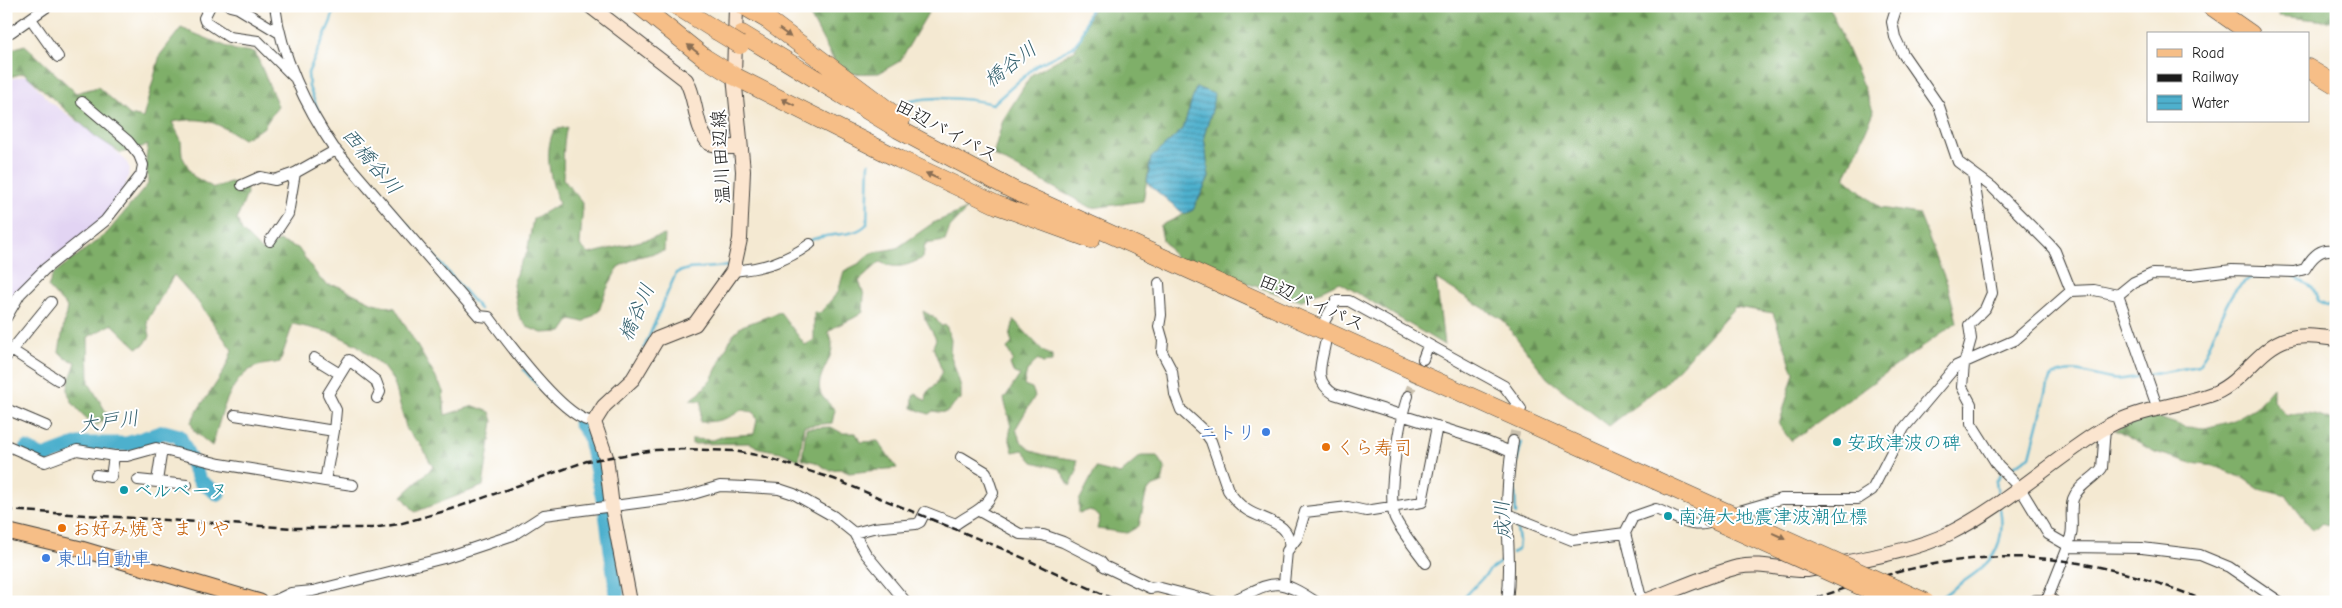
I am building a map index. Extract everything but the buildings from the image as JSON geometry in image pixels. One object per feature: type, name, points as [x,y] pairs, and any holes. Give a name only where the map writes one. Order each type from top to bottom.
[{"type":"highway","points":[[640,6],[705,58],[734,76],[971,194],[1092,239]]},
{"type":"highway","name":"田辺バイパス","points":[[677,6],[720,26],[894,139],[1002,198],[1092,239],[1322,337],[1653,485],[1926,602]]},
{"type":"highway","name":"田辺バイパス","points":[[699,6],[720,26]]},
{"type":"highway","points":[[744,6],[768,20],[910,127],[1014,190]]},
{"type":"highway","points":[[2211,6],[2247,32]]},
{"type":"highway","name":"田辺バイパス","points":[[741,39],[898,129],[1014,190],[1322,337]]},
{"type":"highway","points":[[2310,69],[2336,85]]},
{"type":"highway","name":"田辺バイパス","points":[[1653,485],[1772,547],[1896,602]]},
{"type":"main road","points":[[6,531],[109,557],[260,602]]},
{"type":"street","points":[[6,33],[31,19],[48,6]]},
{"type":"street","points":[[210,6],[204,18],[205,21],[229,37],[258,41],[298,81]]},
{"type":"street","points":[[230,6],[238,8],[278,32]]},
{"type":"street","points":[[275,6],[278,32],[298,81],[318,125],[336,150],[479,316],[489,317],[532,372],[576,414],[592,422],[606,457],[611,508],[630,602]]},
{"type":"street","points":[[590,6],[686,80],[691,89],[700,129],[709,143],[725,147],[740,146]]},
{"type":"street","name":"温川田辺線","points":[[592,422],[604,406],[633,379],[657,339],[695,324],[734,265],[740,239],[743,197],[743,171],[734,76],[736,6]]},
{"type":"street","points":[[1897,6],[1892,22],[1895,37],[1903,54],[1939,106],[1958,162],[1992,187],[2050,244],[2055,251],[2071,292]]},
{"type":"street","points":[[31,19],[58,57]]},
{"type":"street","points":[[6,318],[20,294],[44,269],[105,221],[141,175],[143,165],[139,155],[128,141],[82,102]]},
{"type":"street","points":[[242,185],[260,177],[275,180],[296,173],[336,150]]},
{"type":"street","points":[[270,241],[288,214],[296,173]]},
{"type":"street","points":[[1973,174],[1992,293],[1985,308],[1969,325],[1971,339],[1964,364],[1962,387],[1971,404],[1971,423],[1998,466],[2020,488],[2048,534],[2067,546],[2142,548],[2200,555],[2229,567],[2280,602]]},
{"type":"street","points":[[734,265],[762,268],[781,262],[810,244]]},
{"type":"street","points":[[2118,296],[2134,282],[2152,274],[2192,274],[2232,270],[2294,272],[2304,269],[2312,256],[2332,249],[2336,250]]},
{"type":"street","points":[[1160,283],[1161,315],[1159,326],[1163,341],[1162,352],[1172,371],[1175,394],[1180,410],[1204,431],[1211,440],[1228,490],[1233,497],[1248,511],[1270,520],[1286,532],[1290,539],[1285,562],[1284,583]]},
{"type":"street","points":[[2118,296],[2094,290],[2071,292],[2015,340],[1956,366],[1904,428],[1872,490],[1858,499],[1782,499],[1737,510],[1703,526],[1694,525],[1656,508],[1633,516],[1625,532],[1643,602],[1739,567],[1763,565],[1793,571],[1808,570],[1932,542],[1990,510],[2105,428],[2158,409],[2216,392],[2239,378],[2268,350],[2286,339],[2308,336],[2336,339]]},
{"type":"street","points":[[2118,296],[2158,409]]},
{"type":"street","points":[[1512,452],[1438,426],[1334,394],[1324,388],[1320,380],[1322,337],[1332,304],[1336,300],[1349,301],[1504,386],[1521,409]]},
{"type":"street","points":[[51,302],[9,354],[58,380]]},
{"type":"street","points":[[1423,359],[1428,346]]},
{"type":"street","points":[[314,358],[340,374]]},
{"type":"street","points":[[325,481],[336,410],[328,394],[349,360],[376,381],[380,392],[377,398]]},
{"type":"street","points":[[1408,396],[1401,414],[1393,481],[1394,515],[1426,563]]},
{"type":"street","points":[[6,409],[46,426]]},
{"type":"street","points":[[235,416],[334,431]]},
{"type":"street","points":[[1289,549],[1297,538],[1305,512],[1348,507],[1366,511],[1422,502],[1438,426]]},
{"type":"street","points":[[2045,601],[2067,546],[2071,531],[2074,499],[2078,489],[2102,468],[2105,428]]},
{"type":"street","points":[[1507,602],[1510,564],[1507,514],[1513,441]]},
{"type":"street","points":[[6,445],[45,462],[77,450],[114,456],[127,456],[156,448],[220,464],[354,485]]},
{"type":"street","points":[[157,481],[162,449]]},
{"type":"street","points":[[96,475],[111,477],[114,456]]},
{"type":"street","points":[[854,533],[873,528],[916,524],[920,522],[925,512],[956,524],[979,511],[987,504],[994,493],[986,472],[961,457]]},
{"type":"street","points":[[138,480],[187,485]]},
{"type":"street","points":[[272,602],[291,593],[313,591],[444,558],[514,535],[544,515],[596,510],[683,497],[720,486],[779,489],[817,505],[854,533],[866,554],[906,602]]},
{"type":"street","points":[[979,511],[1020,534],[1043,535],[1063,542],[1100,561],[1104,566],[1150,588],[1157,587],[1215,602]]},
{"type":"street","points":[[1507,514],[1572,540],[1625,532]]},
{"type":"street","points":[[1230,602],[1269,584],[1284,583],[1316,602]]},
{"type":"shaded area","points":[[27,75],[49,101],[110,145],[126,161],[130,169],[124,192],[105,217],[44,269],[6,318],[6,80]]},
{"type":"green space","points":[[805,6],[932,6],[900,61],[879,73],[841,74]]},
{"type":"green space","points":[[1094,6],[1829,6],[1874,112],[1845,178],[1880,208],[1919,214],[1948,286],[1957,322],[1791,441],[1779,425],[1794,373],[1773,313],[1735,307],[1666,382],[1609,426],[1547,378],[1503,320],[1436,279],[1444,345],[1339,282],[1300,301],[1177,260],[1163,240],[1160,226],[1193,210],[1209,177],[1204,136],[1212,110],[1213,94],[1196,88],[1183,129],[1151,158],[1143,201],[1092,208],[993,155],[1003,120],[1031,75],[1075,50]]},
{"type":"green space","points":[[2276,6],[2336,6],[2336,22],[2279,16]]},
{"type":"green space","points":[[181,28],[235,50],[255,52],[278,106],[263,128],[243,139],[225,128],[202,120],[172,122],[181,140],[182,156],[193,176],[214,188],[230,182],[246,186],[247,194],[237,219],[242,231],[262,251],[279,241],[298,248],[320,279],[328,285],[338,286],[373,303],[395,308],[443,390],[445,415],[474,406],[490,412],[493,421],[483,486],[415,512],[402,496],[433,467],[420,444],[407,431],[394,382],[383,367],[357,345],[332,333],[293,324],[280,362],[253,368],[236,383],[226,402],[212,446],[194,431],[191,422],[219,379],[232,350],[198,302],[174,275],[147,321],[150,336],[145,344],[137,348],[112,324],[88,337],[89,383],[109,417],[97,425],[83,415],[74,405],[68,389],[76,362],[65,358],[59,352],[67,307],[48,287],[53,274],[107,233],[148,184],[146,158],[148,145],[121,153],[95,136],[24,73],[6,78],[6,51],[25,45],[76,93],[98,87],[130,115],[143,118],[160,55]]},
{"type":"green space","points":[[567,127],[563,179],[583,203],[580,245],[589,254],[665,235],[664,251],[638,257],[618,267],[605,293],[599,311],[583,322],[571,319],[562,332],[542,333],[527,327],[519,316],[513,285],[518,267],[527,253],[533,219],[559,204],[549,167],[549,148],[554,130]]},
{"type":"green space","points":[[967,209],[950,227],[945,241],[925,244],[923,258],[902,266],[892,266],[880,262],[859,281],[864,295],[863,312],[828,332],[832,348],[819,384],[821,394],[835,410],[832,423],[804,426],[799,460],[781,452],[759,448],[750,443],[692,444],[692,439],[713,440],[724,436],[754,434],[757,420],[754,412],[741,410],[722,420],[700,422],[702,401],[690,400],[700,393],[712,378],[733,334],[742,326],[780,312],[805,345],[814,340],[814,312],[820,313],[838,292],[844,271],[860,263],[871,253],[897,248],[933,223]]},
{"type":"green space","points":[[923,311],[935,318],[941,326],[946,325],[951,340],[950,353],[961,387],[961,399],[945,412],[933,411],[929,414],[912,408],[913,396],[916,394],[926,401],[927,392],[936,384],[942,371],[933,347],[936,339],[925,319]]},
{"type":"green space","points":[[1014,320],[1044,352],[1052,355],[1052,362],[1042,363],[1038,359],[1027,371],[1024,385],[1032,388],[1035,396],[1016,428],[1019,438],[1031,450],[1048,456],[1077,460],[1077,471],[1070,486],[1060,469],[1033,462],[1023,450],[1013,452],[1009,437],[1011,427],[1004,399],[1020,375],[1013,372],[1010,364],[1013,360],[1007,348],[1012,343],[1010,336]]},
{"type":"green space","points":[[2273,387],[2273,401],[2287,416],[2305,413],[2325,417],[2336,422],[2336,537],[2332,526],[2321,523],[2313,530],[2287,496],[2259,489],[2243,478],[2214,466],[2192,463],[2155,452],[2115,430],[2153,416],[2185,427],[2205,428],[2232,421],[2256,407]]},
{"type":"green space","points":[[831,427],[842,433],[856,433],[860,442],[878,441],[897,468],[849,473],[840,469],[829,470],[815,462],[802,459],[806,428]]},
{"type":"green space","points":[[1141,456],[1157,456],[1165,469],[1162,483],[1151,487],[1146,494],[1139,526],[1127,533],[1097,529],[1100,517],[1090,510],[1079,513],[1079,501],[1096,468],[1120,474]]},
{"type":"water","points":[[1196,87],[1214,94],[1212,110],[1204,136],[1209,177],[1193,210],[1184,214],[1147,183],[1151,158],[1183,129]]},
{"type":"waterway","name":"西橋谷川","points":[[335,6],[331,21],[308,73],[309,87],[318,110],[340,147],[480,309]]},
{"type":"waterway","name":"橋谷川","points":[[896,108],[916,100],[943,98],[993,104],[1037,65],[1073,47],[1081,37],[1091,6]]},
{"type":"waterway","name":"橋谷川","points":[[809,241],[824,236],[855,232],[867,224],[869,163]]},
{"type":"waterway","name":"橋谷川","points":[[644,348],[676,273],[688,269],[729,266]]},
{"type":"waterway","points":[[2148,375],[2198,366],[2205,356],[2222,314],[2237,288],[2247,280],[2260,276]]},
{"type":"waterway","points":[[2293,276],[2312,287],[2319,301],[2327,305],[2336,304]]},
{"type":"waterway","name":"西橋谷川","points":[[524,370],[545,393]]},
{"type":"waterway","points":[[2006,471],[2030,456],[2050,378],[2073,371],[2115,379],[2143,376]]},
{"type":"waterway","name":"橋谷川","points":[[586,415],[601,399]]},
{"type":"waterway","name":"橋谷川","points":[[580,423],[589,435],[606,513],[618,602]]},
{"type":"waterway","name":"大戸川","points":[[26,449],[43,457],[78,444],[127,444],[164,432],[179,436],[200,481],[218,494]]},
{"type":"waterway","name":"成川","points":[[1516,514],[1514,472],[1522,442]]},
{"type":"waterway","points":[[1999,498],[1996,482],[2001,474]]},
{"type":"waterway","points":[[1935,602],[1974,574],[1993,555],[1999,543],[2002,528],[2000,509]]},
{"type":"waterway","name":"成川","points":[[1512,553],[1518,549],[1519,541],[1516,522]]},
{"type":"waterway","name":"成川","points":[[1460,602],[1491,569],[1506,558]]},
{"type":"tunnel","points":[[1408,396],[1423,359]]},
{"type":"tunnel","points":[[1513,441],[1519,415]]},
{"type":"railway","points":[[6,510],[294,528],[372,528],[399,524],[452,509],[587,461],[655,450],[734,451],[762,456],[834,479],[1008,551],[1120,602]]},
{"type":"railway","points":[[1804,602],[1909,569],[1962,560],[1998,557],[2034,558],[2104,568],[2173,588],[2208,602]]},
{"type":"place","name":"ニトリ","points":[[1266,432]]},
{"type":"place","name":"安政津波の碑","points":[[1837,442]]},
{"type":"place","name":"くら寿司","points":[[1326,447]]},
{"type":"place","name":"ベルベーヌ","points":[[124,490]]},
{"type":"place","name":"南海大地震津波潮位標","points":[[1668,516]]},
{"type":"place","name":"お好み焼き まりや","points":[[62,528]]},
{"type":"place","name":"東山自動車","points":[[46,558]]}]
